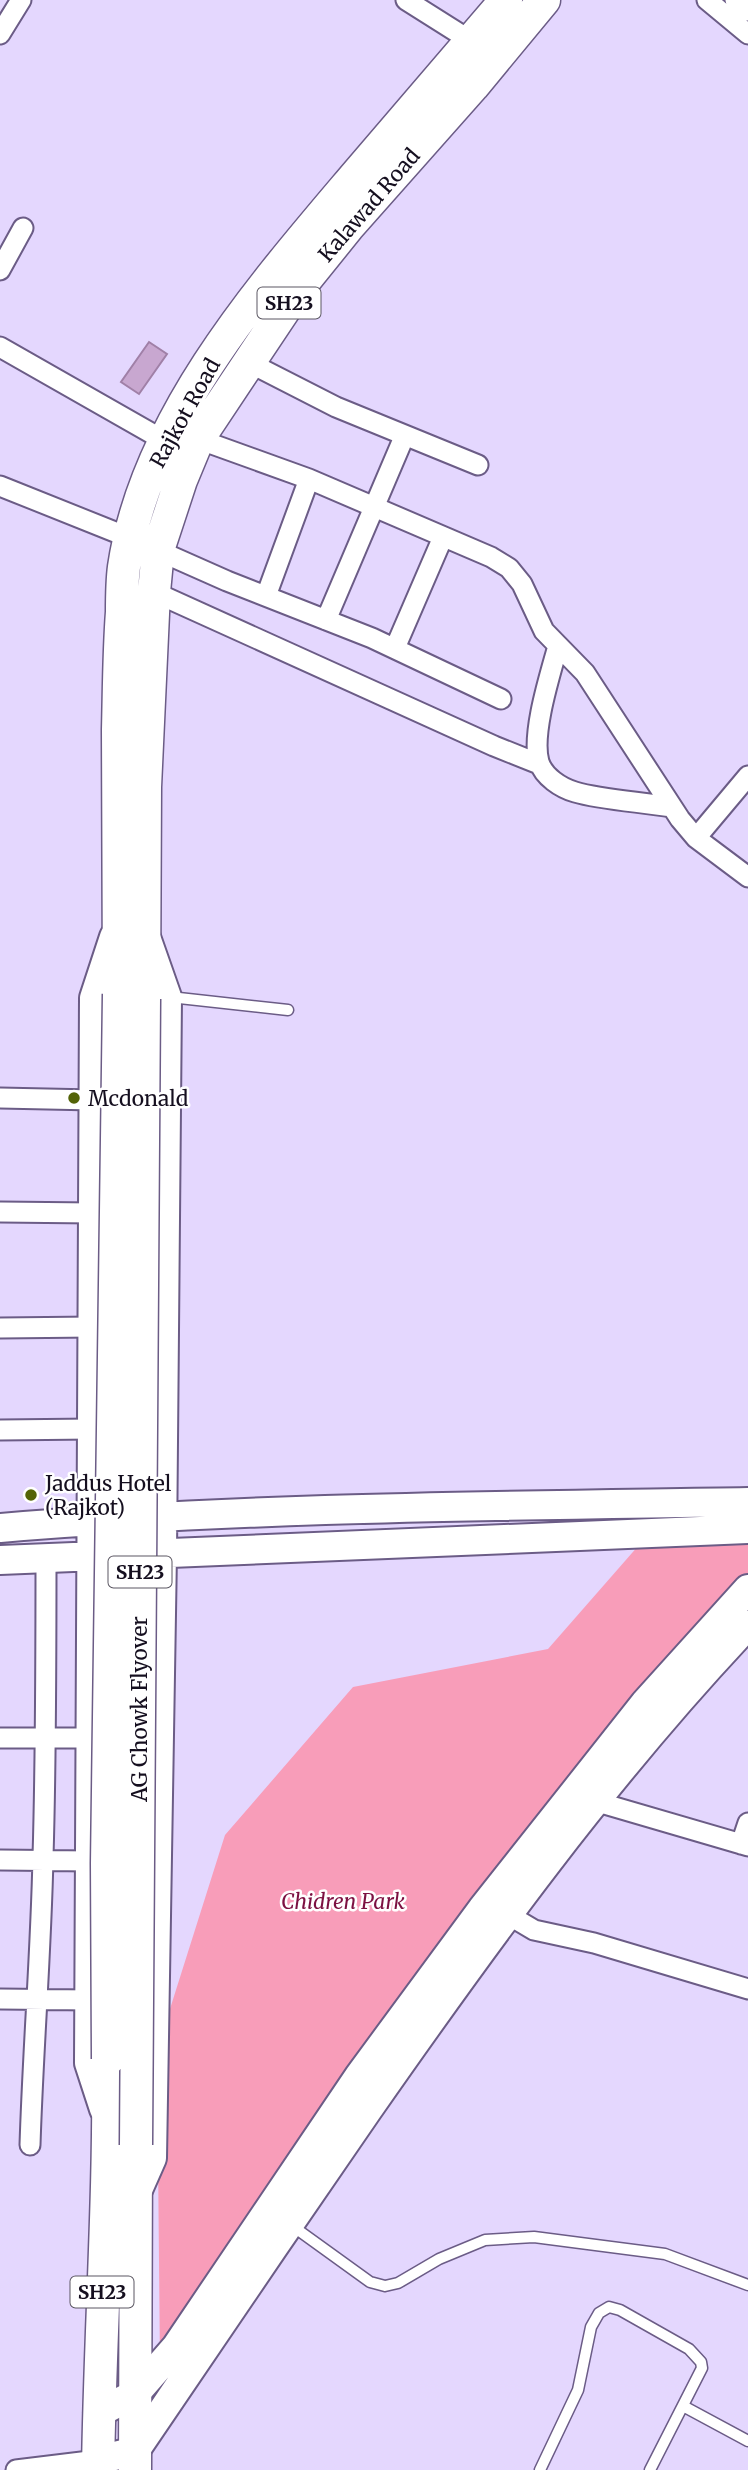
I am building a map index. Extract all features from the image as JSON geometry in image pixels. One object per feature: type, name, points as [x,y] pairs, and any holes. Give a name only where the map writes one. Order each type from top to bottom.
[{"type":"main road","name":"Rajkot Road","points":[[131,927],[134,663],[124,568],[144,544],[146,488],[165,440],[197,382],[279,269],[506,0]]},
{"type":"main road","name":"Kalawad Road","points":[[134,663],[154,592],[144,544],[181,481],[198,439],[298,289],[348,227],[544,0]]},
{"type":"main road","name":"AG Chowk Flyover","points":[[131,927],[143,996],[136,2194]]},
{"type":"main road","name":"AG Chowk Flyover","points":[[109,2125],[107,1863],[143,996]]},
{"type":"main road","name":"SH23","points":[[98,2465],[109,2125]]},
{"type":"main road","name":"SH23","points":[[135,2460],[136,2194]]},
{"type":"street","points":[[0,34],[21,0]]},
{"type":"street","points":[[406,0],[471,41]]},
{"type":"street","points":[[707,0],[748,34]]},
{"type":"street","points":[[735,0],[748,10]]},
{"type":"street","points":[[0,270],[23,228]]},
{"type":"street","points":[[0,347],[165,440],[198,439],[309,479],[491,557],[509,568],[522,584],[544,631],[584,673],[606,702],[671,807],[696,838],[748,877]]},
{"type":"street","points":[[248,362],[336,407],[478,465]]},
{"type":"street","points":[[326,620],[404,437]]},
{"type":"street","points":[[266,596],[309,479]]},
{"type":"street","points":[[0,486],[144,544],[226,581],[395,648],[501,699]]},
{"type":"street","points":[[395,648],[443,537]]},
{"type":"street","points":[[154,592],[494,747],[539,764]]},
{"type":"street","points":[[558,646],[545,691],[537,744],[539,764],[552,782],[575,792],[671,807]]},
{"type":"street","points":[[696,838],[748,776]]},
{"type":"street","points":[[109,2125],[89,2063],[94,999],[131,927]]},
{"type":"street","points":[[136,2194],[152,2158],[162,1553],[143,996]]},
{"type":"street","points":[[0,1098],[94,1100]]},
{"type":"street","points":[[0,1212],[93,1213]]},
{"type":"street","points":[[0,1328],[93,1327]]},
{"type":"street","points":[[0,1430],[92,1429]]},
{"type":"street","points":[[0,1528],[161,1515],[365,1508],[748,1502]]},
{"type":"street","points":[[0,1560],[748,1529]]},
{"type":"street","points":[[30,2145],[43,1859],[46,1558]]},
{"type":"street","points":[[98,2413],[135,2394],[176,2347],[351,2087],[482,1909],[645,1703],[748,1589]]},
{"type":"street","points":[[16,2470],[135,2460],[290,2224],[507,1914],[594,1801],[693,1683],[748,1625]]},
{"type":"street","points":[[0,1738],[91,1738]]},
{"type":"street","points":[[594,1801],[745,1845],[748,1823]]},
{"type":"street","points":[[0,1860],[90,1861]]},
{"type":"street","points":[[507,1914],[534,1930],[594,1943],[748,1989]]},
{"type":"street","points":[[0,1999],[90,2000]]},
{"type":"lane","points":[[143,996],[288,1010]]},
{"type":"lane","points":[[290,2224],[370,2282],[385,2286],[398,2283],[439,2259],[485,2240],[534,2237],[665,2254],[748,2285]]},
{"type":"lane","points":[[540,2470],[578,2390],[591,2327],[599,2313],[609,2307],[697,2356],[702,2368],[650,2470]]},
{"type":"lane","points":[[683,2406],[748,2441]]},
{"type":"green space","name":"Chidren Park","points":[[646,1537],[748,1538],[748,1581],[160,2366],[157,2050],[225,1835],[353,1687],[548,1649]]},
{"type":"building","points":[[149,342],[167,354],[139,394],[121,382]]},
{"type":"place","name":"Mcdonald","points":[[74,1098]]},
{"type":"place","name":"Jaddus Hotel (Rajkot)","points":[[31,1495]]}]
